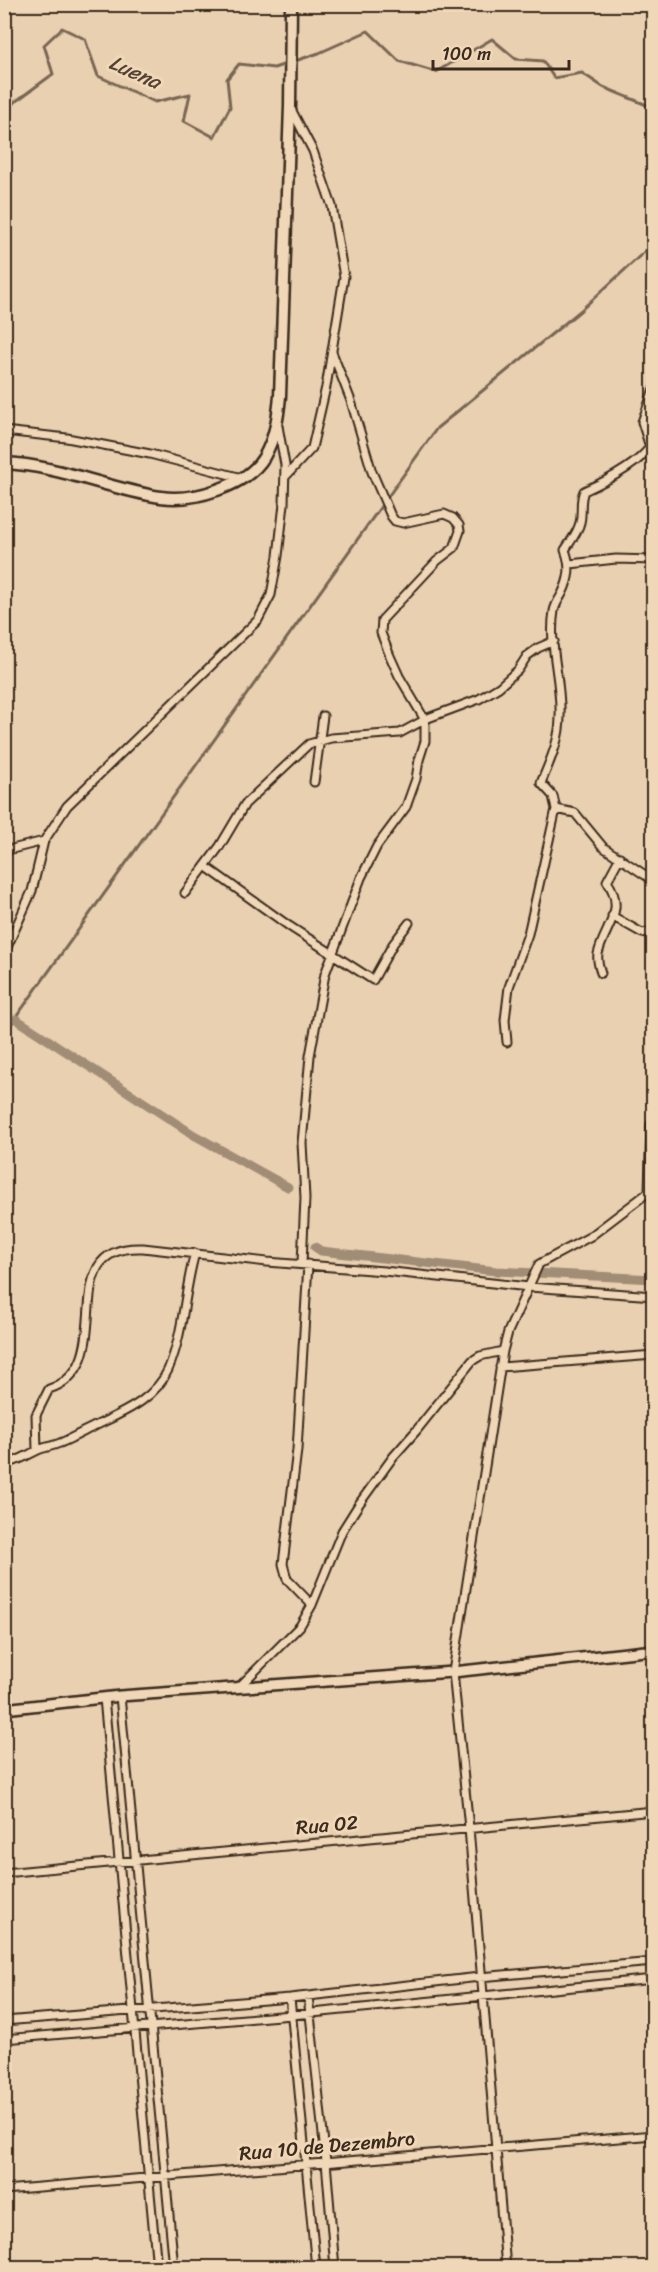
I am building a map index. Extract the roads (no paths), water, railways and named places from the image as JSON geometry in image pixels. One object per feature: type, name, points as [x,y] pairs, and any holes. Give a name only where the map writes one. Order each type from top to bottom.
[{"type":"main road","points":[[4,463],[61,472],[164,498],[222,489],[242,478],[263,459],[278,423],[290,101],[291,4]]},
{"type":"street","points":[[285,477],[312,448],[326,387],[344,277],[332,206],[313,151],[290,101]]},
{"type":"street","points":[[312,1605],[287,1579],[283,1564],[297,1450],[305,1263],[302,1143],[307,1080],[316,1018],[331,953],[361,878],[377,846],[406,807],[416,779],[425,741],[426,720],[390,657],[381,633],[382,620],[436,561],[453,548],[460,531],[459,525],[453,518],[444,514],[403,523],[395,521],[391,516],[372,472],[351,401],[332,352]]},
{"type":"street","points":[[507,1042],[505,1020],[509,987],[528,934],[556,809],[552,796],[542,783],[559,732],[561,714],[554,641],[554,609],[563,592],[570,564],[565,550],[578,529],[582,516],[581,498],[584,491],[610,479],[646,453],[650,447],[642,422],[645,407],[654,389]]},
{"type":"street","points":[[645,407],[654,411]]},
{"type":"street","points":[[4,954],[32,891],[39,870],[44,841],[67,806],[258,620],[271,595],[278,556],[285,477],[278,423]]},
{"type":"street","points":[[4,431],[67,438],[150,454],[242,478]]},
{"type":"street","points":[[570,564],[616,560],[654,560]]},
{"type":"street","points":[[185,893],[253,795],[309,744],[320,740],[400,734],[426,720],[479,699],[499,687],[518,670],[527,656],[554,641]]},
{"type":"street","points":[[314,782],[323,716]]},
{"type":"street","points":[[556,809],[575,813],[603,848],[654,881]]},
{"type":"street","points":[[4,850],[44,841]]},
{"type":"street","points":[[601,973],[597,956],[616,908],[615,893],[607,881],[620,858]]},
{"type":"street","points":[[205,866],[289,926],[373,980],[393,944],[409,923]]},
{"type":"street","points":[[612,916],[642,933],[654,931]]},
{"type":"street","points":[[506,2268],[469,1828],[453,1672],[500,1367],[508,1332],[539,1264],[591,1236],[651,1190],[651,1124]]},
{"type":"street","points":[[37,1450],[36,1415],[49,1389],[69,1379],[82,1362],[93,1281],[98,1268],[116,1250],[128,1248],[195,1253],[529,1287],[654,1296]]},
{"type":"street","points":[[4,1464],[29,1457],[37,1450],[62,1443],[146,1399],[158,1386],[174,1354],[195,1253]]},
{"type":"street","points":[[239,1687],[300,1626],[312,1605],[342,1531],[370,1487],[472,1361],[480,1356],[503,1351]]},
{"type":"street","points":[[500,1367],[654,1355]]},
{"type":"street","points":[[4,1709],[120,1696],[453,1672],[654,1650]]},
{"type":"street","points":[[120,1696],[174,2268]]},
{"type":"street","points":[[104,1698],[157,2268]]},
{"type":"street","name":"Rua 02","points":[[4,1873],[654,1811]]},
{"type":"street","points":[[4,2021],[290,1998],[480,1977],[654,1962]]},
{"type":"street","points":[[4,2039],[292,2015],[654,1980]]},
{"type":"street","points":[[308,1996],[335,2268]]},
{"type":"street","points":[[290,1998],[308,2164],[316,2268]]},
{"type":"street","name":"Rua 10 de Dezembro","points":[[4,2190],[654,2135]]},
{"type":"waterway","name":"Luena","points":[[4,110],[53,74],[44,45],[62,28],[85,39],[98,76],[155,102],[190,94],[184,121],[214,137],[230,107],[227,79],[239,64],[274,68],[319,53],[368,31],[399,61],[436,72],[492,39],[516,59],[543,61],[554,78],[582,73],[603,87],[654,108]]},
{"type":"waterway","points":[[4,1034],[437,428],[580,311],[654,243]]},
{"type":"waterway","points":[[16,1019],[194,1135],[288,1187]]},
{"type":"waterway","points":[[315,1247],[321,1251],[496,1271],[654,1279]]}]
